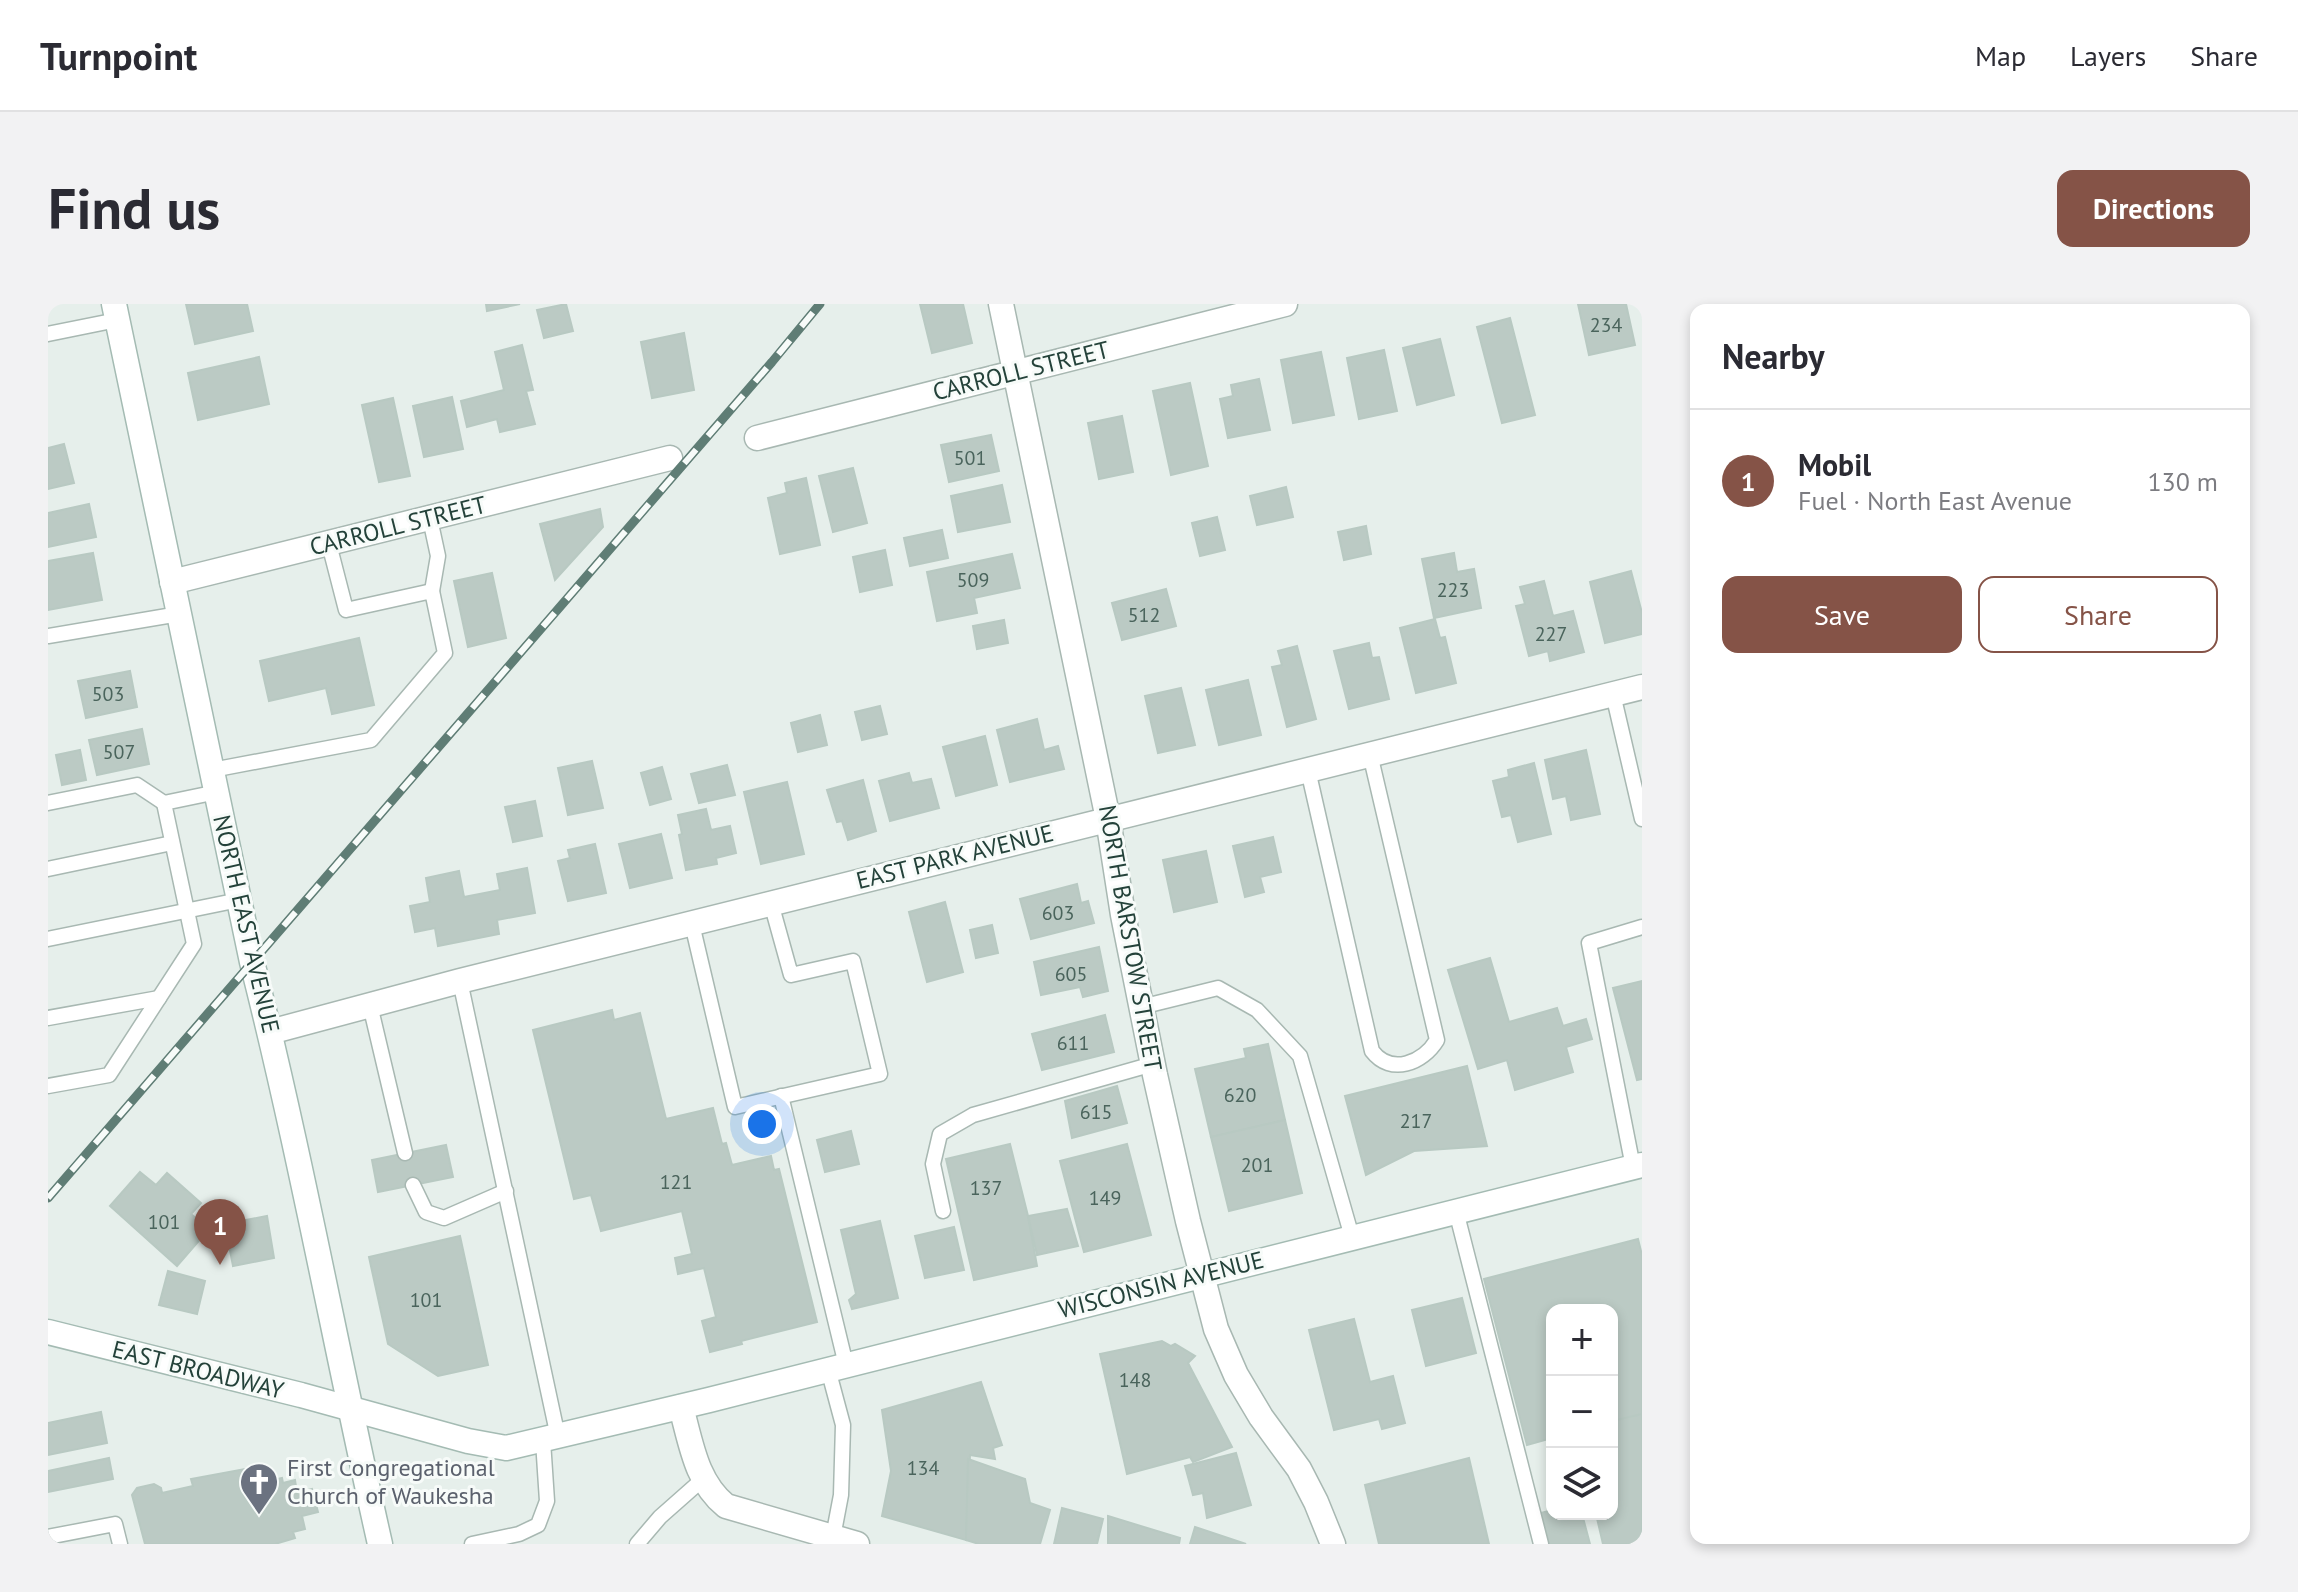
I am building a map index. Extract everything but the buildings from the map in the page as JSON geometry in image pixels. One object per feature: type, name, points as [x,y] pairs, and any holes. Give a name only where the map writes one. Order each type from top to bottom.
[{"type":"street","name":"NORTH BARSTOW STREET","points":[[1001,304],[1108,819],[1141,1007],[1188,1221],[1216,1329],[1236,1375],[1261,1417],[1299,1469],[1333,1544]]},
{"type":"street","name":"CARROLL STREET","points":[[757,438],[1285,304]]},
{"type":"street","name":"NORTH EAST AVENUE","points":[[116,312],[239,900],[380,1544]]},
{"type":"street","name":"CARROLL STREET","points":[[172,582],[670,458]]},
{"type":"street","name":"EAST PARK AVENUE","points":[[270,1032],[460,981],[1642,687]]},
{"type":"street","name":"WISCONSIN AVENUE","points":[[551,1439],[1638,1166]]},
{"type":"street","name":"EAST BROADWAY","points":[[48,1332],[481,1444],[506,1448],[551,1439]]},
{"type":"street","points":[[681,1407],[703,1479],[716,1498],[726,1506],[857,1544]]},
{"type":"lane","points":[[48,334],[116,312]]},
{"type":"lane","points":[[164,803],[214,781],[371,740],[445,653],[432,591],[438,556],[430,519]]},
{"type":"lane","points":[[329,544],[346,610],[432,591]]},
{"type":"lane","points":[[48,636],[179,614]]},
{"type":"lane","points":[[1613,694],[1642,819]]},
{"type":"lane","points":[[1308,770],[1372,1051],[1379,1060],[1392,1065],[1412,1062],[1429,1054],[1437,1040],[1370,754]]},
{"type":"lane","points":[[48,803],[137,785],[164,803],[194,944],[109,1075],[48,1086]]},
{"type":"lane","points":[[48,869],[172,843]]},
{"type":"lane","points":[[48,939],[239,900]]},
{"type":"lane","points":[[692,924],[735,1107],[880,1074],[853,961],[791,975],[771,903]]},
{"type":"lane","points":[[1638,1166],[1589,943],[1642,927]]},
{"type":"lane","points":[[460,981],[506,1191],[551,1439],[547,1501],[538,1525],[519,1534],[472,1544]]},
{"type":"lane","points":[[1141,1007],[1218,988],[1257,1010],[1300,1056],[1352,1237]]},
{"type":"lane","points":[[48,1018],[159,998]]},
{"type":"lane","points":[[370,1005],[405,1153]]},
{"type":"lane","points":[[943,1211],[933,1164],[940,1134],[973,1115],[1153,1064]]},
{"type":"lane","points":[[781,1096],[837,1367],[843,1425],[841,1495],[833,1537]]},
{"type":"lane","points":[[413,1185],[426,1212],[444,1218],[506,1191]]},
{"type":"lane","points":[[1456,1211],[1541,1544]]},
{"type":"lane","points":[[637,1544],[660,1517],[703,1479]]},
{"type":"lane","points":[[48,1537],[115,1524],[120,1544]]},
{"type":"railway","points":[[48,1198],[820,304]]},
{"type":"place","name":"Mobil","points":[[220,1265]]},
{"type":"place","name":"First Congregational Church of Waukesha","points":[[259,1516]]}]
